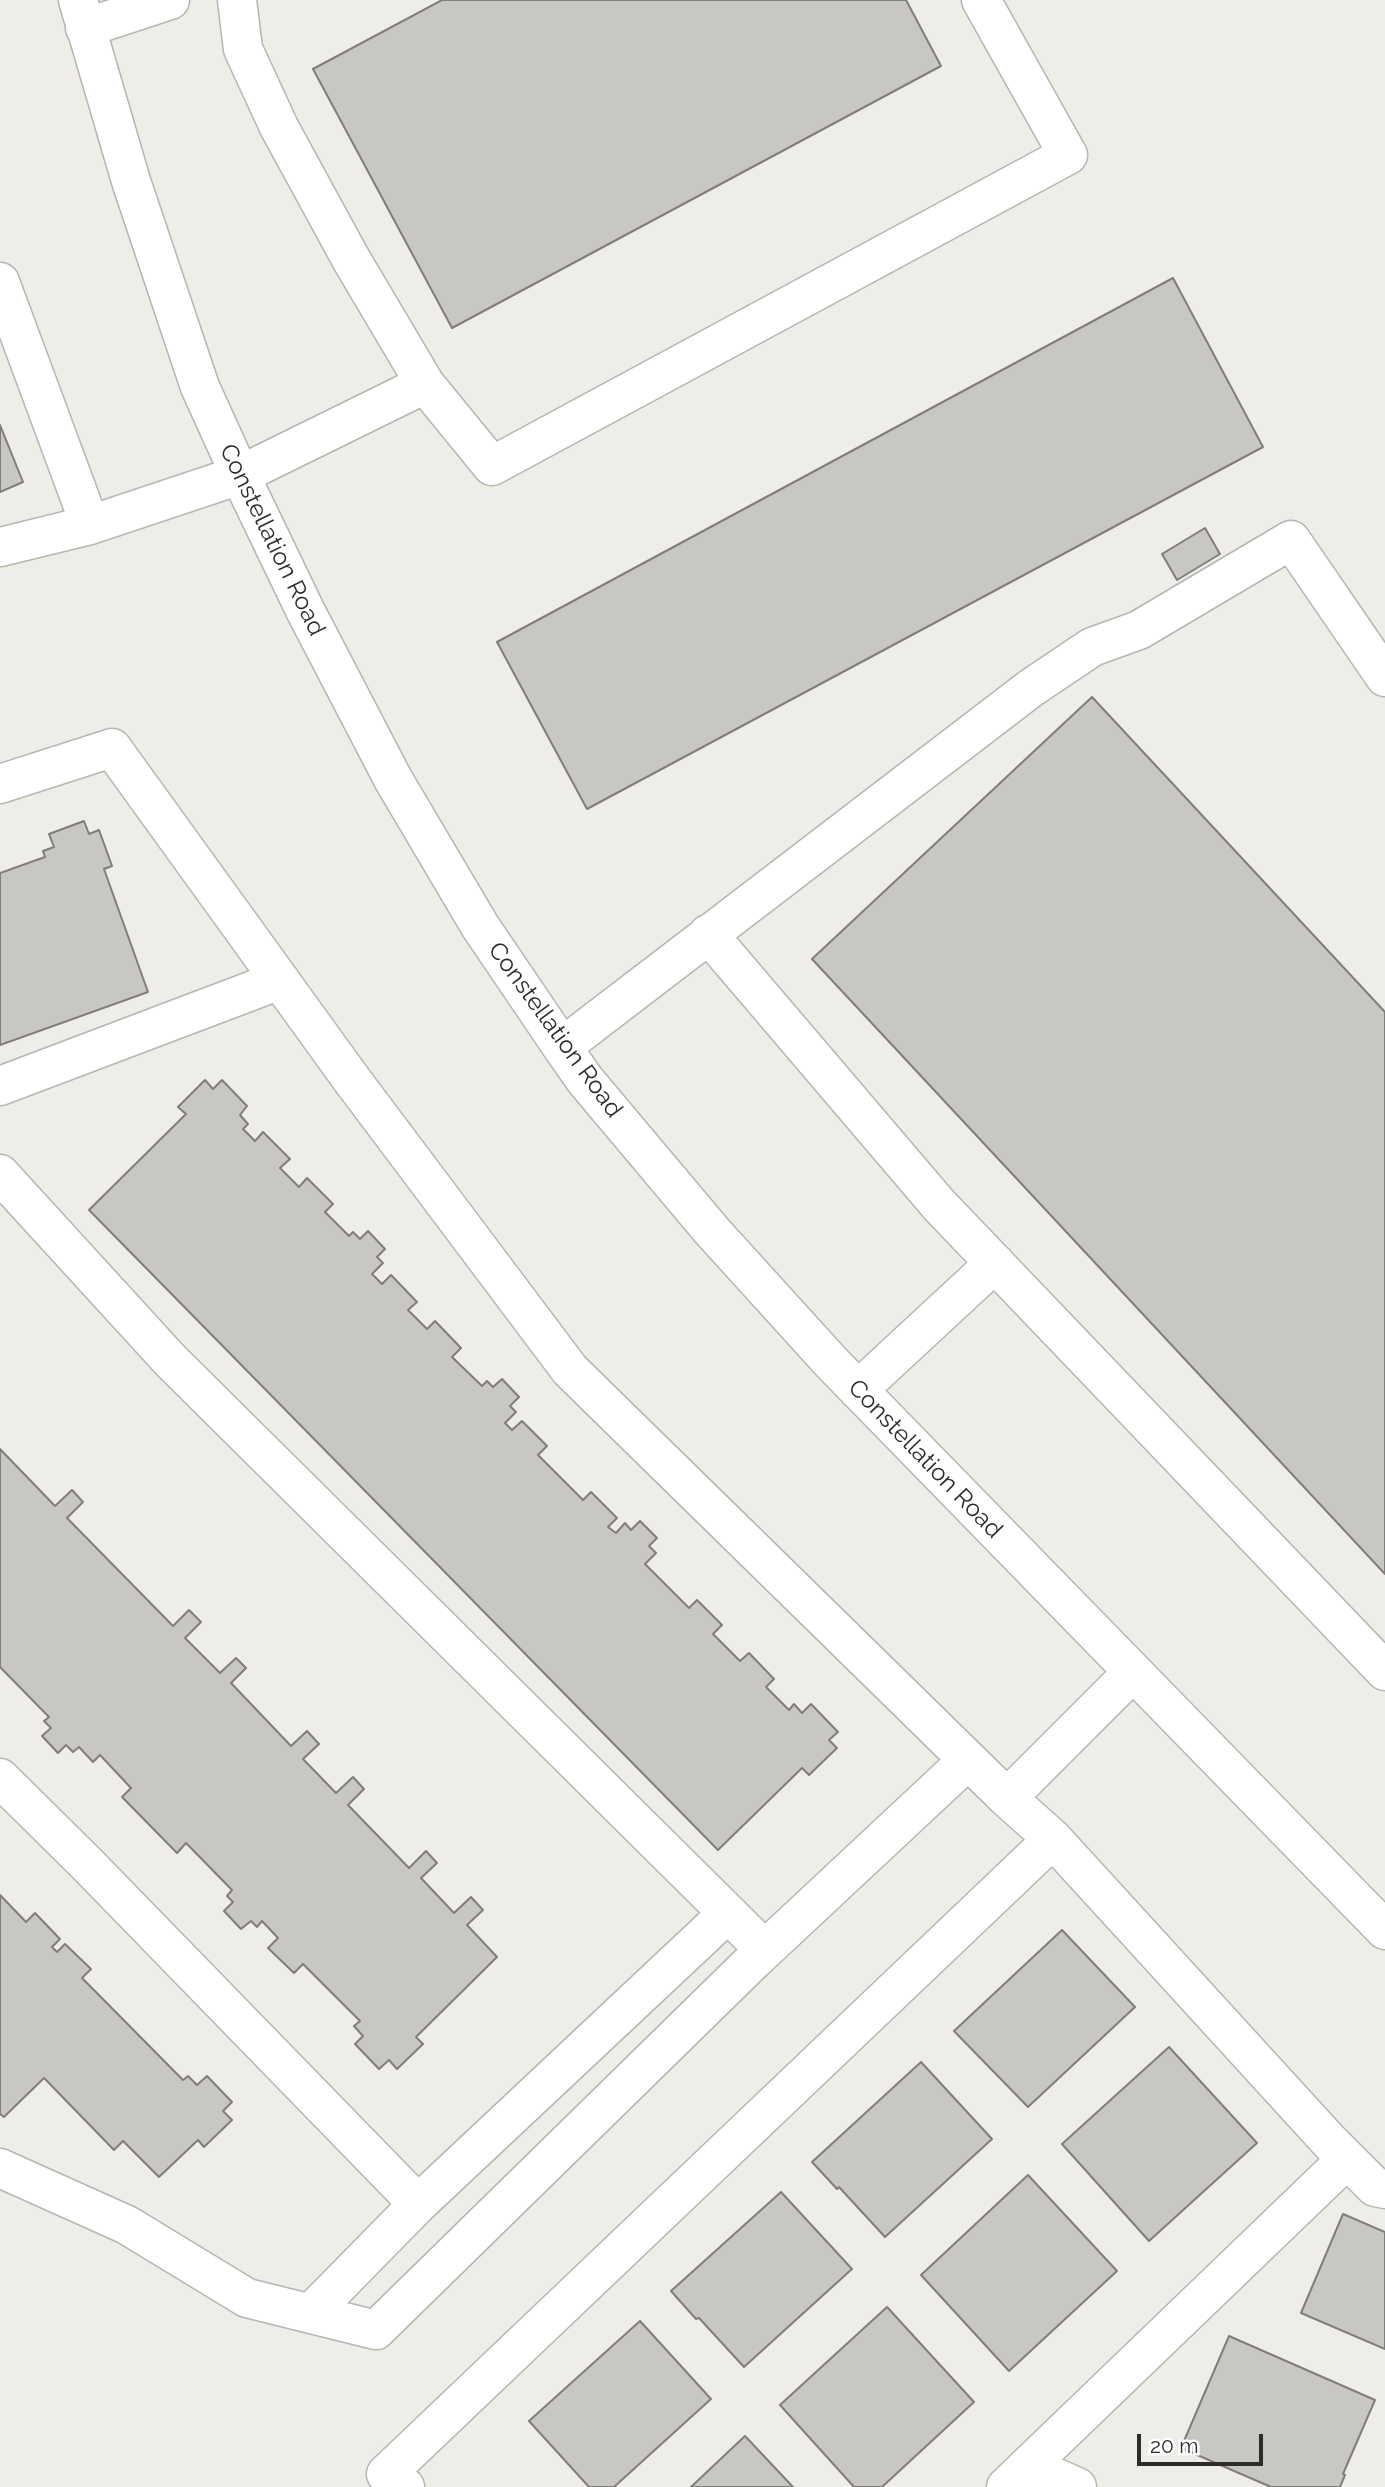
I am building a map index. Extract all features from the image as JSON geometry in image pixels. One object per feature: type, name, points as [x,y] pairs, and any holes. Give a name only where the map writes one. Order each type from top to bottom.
[{"type":"street","points":[[81,14],[170,0]]},
{"type":"street","points":[[237,0],[243,49],[279,127],[351,259],[425,384],[492,466],[1068,155],[981,0]]},
{"type":"street","name":"Constellation Road","points":[[81,14],[131,181],[200,387],[240,475],[305,610],[393,779],[481,926],[562,1047],[585,1080],[712,1231],[858,1390],[1385,1930]]},
{"type":"street","points":[[0,282],[90,525]]},
{"type":"street","points":[[0,547],[90,525],[240,475],[425,384]]},
{"type":"street","points":[[562,1047],[1031,688],[1092,647],[1139,631],[1291,540],[1385,677]]},
{"type":"street","points":[[0,784],[112,748],[280,980],[570,1370],[1007,1798],[1053,1839],[1347,2159],[1375,2187],[1385,2189]]},
{"type":"street","points":[[708,934],[939,1205],[1385,1671]]},
{"type":"street","points":[[0,1086],[280,980]]},
{"type":"street","points":[[0,1174],[170,1360],[728,1913],[760,1955]]},
{"type":"street","points":[[858,1390],[995,1263]]},
{"type":"street","points":[[1007,1798],[1133,1672]]},
{"type":"street","points":[[0,2168],[127,2225],[247,2298],[376,2330],[760,1955],[968,1760]]},
{"type":"street","points":[[0,1778],[418,2204]]},
{"type":"street","points":[[405,2487],[386,2474],[1053,1839]]},
{"type":"street","points":[[310,2314],[418,2204],[728,1913]]},
{"type":"street","points":[[1018,2476],[1347,2159]]},
{"type":"street","points":[[1018,2476],[1077,2487]]},
{"type":"building","points":[[442,0],[906,0],[941,66],[452,328],[313,69]]},
{"type":"building","points":[[1173,278],[1263,447],[587,809],[497,642]]},
{"type":"building","points":[[0,425],[23,482],[0,492]]},
{"type":"building","points":[[1205,528],[1220,554],[1177,580],[1162,554]]},
{"type":"building","points":[[1092,697],[1385,1012],[1385,1574],[812,959]]},
{"type":"building","points":[[84,821],[89,834],[99,830],[112,866],[104,869],[148,992],[0,1045],[0,873],[45,857],[43,851],[54,847],[49,834]]},
{"type":"building","points":[[205,1080],[213,1089],[222,1080],[247,1106],[240,1115],[248,1124],[243,1129],[255,1141],[263,1132],[290,1159],[280,1168],[299,1187],[307,1178],[333,1204],[325,1212],[349,1236],[353,1232],[360,1239],[368,1231],[385,1249],[377,1257],[383,1263],[372,1274],[382,1284],[391,1275],[417,1302],[408,1310],[427,1329],[435,1321],[461,1348],[452,1357],[482,1386],[487,1381],[493,1387],[502,1379],[519,1397],[510,1406],[516,1412],[505,1423],[512,1430],[522,1421],[547,1446],[538,1455],[583,1500],[591,1492],[617,1518],[608,1527],[616,1533],[625,1523],[631,1530],[640,1521],[657,1538],[649,1546],[656,1553],[645,1564],[689,1608],[697,1600],[722,1625],[713,1634],[740,1661],[749,1653],[774,1679],[766,1687],[789,1710],[794,1704],[802,1713],[811,1704],[838,1732],[829,1740],[837,1748],[809,1775],[802,1768],[718,1850],[89,1210],[186,1114],[178,1107]]},
{"type":"building","points":[[0,1449],[55,1506],[72,1490],[83,1502],[67,1518],[173,1626],[189,1610],[201,1622],[185,1638],[220,1673],[236,1658],[246,1668],[231,1683],[291,1746],[307,1731],[319,1744],[303,1759],[336,1793],[353,1777],[364,1789],[348,1805],[409,1868],[426,1851],[437,1863],[421,1878],[454,1913],[471,1897],[483,1910],[467,1925],[497,1957],[416,2037],[423,2044],[397,2069],[389,2060],[379,2069],[355,2044],[363,2036],[354,2026],[360,2021],[303,1964],[294,1973],[268,1948],[278,1938],[262,1921],[257,1927],[251,1921],[241,1929],[224,1911],[233,1902],[227,1896],[232,1890],[186,1843],[177,1853],[122,1797],[131,1788],[100,1755],[93,1762],[79,1747],[73,1752],[66,1745],[58,1753],[42,1736],[51,1728],[44,1721],[49,1717],[0,1667]]},
{"type":"building","points":[[0,1895],[26,1922],[35,1913],[60,1939],[52,1947],[57,1952],[65,1944],[91,1969],[82,1978],[183,2080],[188,2076],[197,2085],[207,2076],[232,2102],[223,2111],[232,2120],[204,2147],[198,2140],[159,2177],[123,2141],[114,2150],[44,2078],[4,2117],[0,2114]]},
{"type":"building","points":[[1062,1930],[1135,2007],[1028,2107],[954,2031]]},
{"type":"building","points":[[1169,2047],[1257,2143],[1149,2241],[1062,2144]]},
{"type":"building","points":[[921,2062],[992,2139],[885,2237],[812,2162]]},
{"type":"building","points":[[1028,2175],[1117,2271],[1009,2371],[921,2275]]},
{"type":"building","points":[[781,2192],[852,2269],[744,2367],[671,2291]]},
{"type":"building","points":[[1343,2214],[1385,2232],[1385,2349],[1301,2313]]},
{"type":"building","points":[[887,2307],[974,2402],[882,2487],[854,2487],[780,2405]]},
{"type":"building","points":[[640,2321],[711,2399],[614,2487],[589,2487],[529,2421]]},
{"type":"building","points":[[1229,2336],[1375,2400],[1340,2487],[1271,2487],[1181,2448]]},
{"type":"building","points":[[745,2436],[793,2487],[691,2487]]}]
